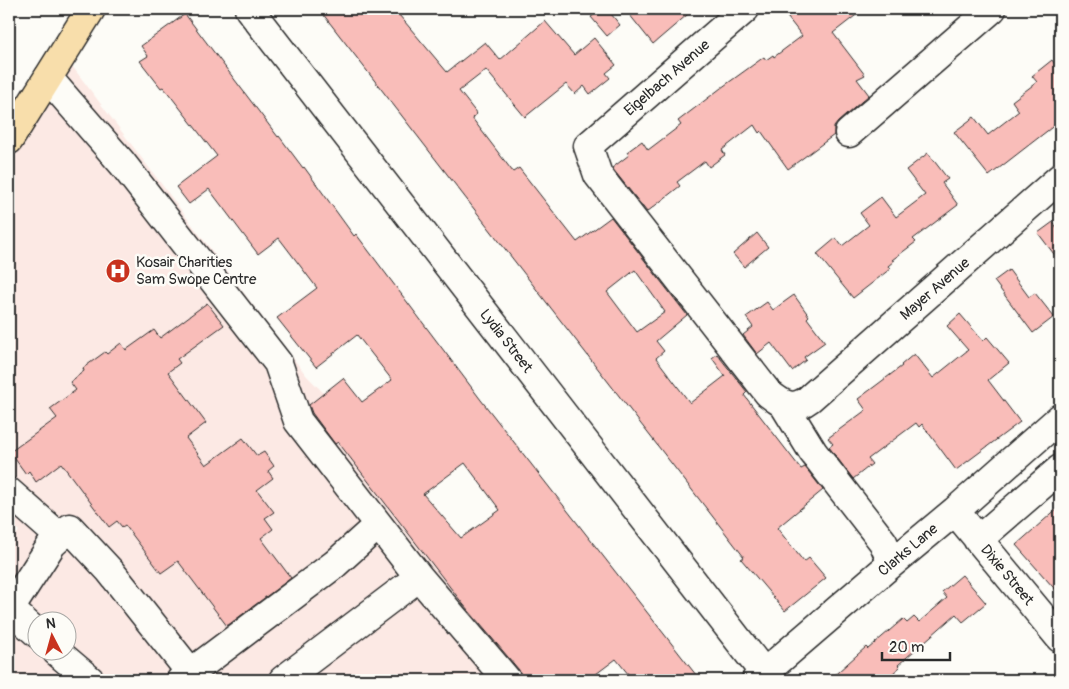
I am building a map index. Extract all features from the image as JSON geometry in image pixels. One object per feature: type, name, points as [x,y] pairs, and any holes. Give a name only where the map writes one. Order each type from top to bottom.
[{"type":"main road","points":[[9,140],[91,9]]},
{"type":"street","name":"Lydia Street","points":[[249,9],[760,677]]},
{"type":"street","name":"Eigelbach Avenue","points":[[745,9],[588,146],[598,175],[768,392],[796,402]]},
{"type":"street","points":[[849,134],[992,9]]},
{"type":"street","points":[[48,78],[122,164],[278,363],[298,421],[419,577],[507,680]]},
{"type":"street","name":"Mayer Avenue","points":[[796,402],[1060,178]]},
{"type":"street","points":[[796,402],[813,452],[882,542],[892,563]]},
{"type":"street","name":"Clarks Lane","points":[[760,677],[955,511],[1060,418]]},
{"type":"street","points":[[978,540],[1060,469]]},
{"type":"street","points":[[9,492],[64,534]]},
{"type":"street","name":"Dixie Street","points":[[955,511],[1060,638]]},
{"type":"street","points":[[28,625],[10,609],[52,544],[70,528],[110,571],[186,677],[336,564],[378,525]]},
{"type":"street","points":[[283,680],[419,577]]},
{"type":"street","points":[[69,662],[90,680]]},
{"type":"shaded area","name":"Kosair Charities Sam Swope Centre","points":[[72,66],[306,375],[357,427],[552,680],[9,680],[9,543],[19,531],[9,521],[9,166]]},
{"type":"building","points":[[319,9],[394,9],[447,72],[485,42],[500,60],[545,21],[574,55],[594,38],[616,65],[606,73],[610,78],[590,94],[584,86],[575,94],[566,84],[525,117],[486,70],[459,91],[477,114],[472,118],[513,172],[519,168],[577,242],[611,217],[687,315],[656,341],[664,351],[656,358],[690,403],[725,376],[712,358],[717,354],[747,392],[744,395],[801,469],[805,467],[823,490],[777,528],[804,562],[809,558],[826,578],[785,611],[741,559],[744,557]],"holes":[[[635,270],[665,312],[637,332],[607,292]]]},
{"type":"building","points":[[602,9],[607,9],[620,25],[607,36],[591,17]]},
{"type":"building","points":[[625,9],[694,9],[653,44]]},
{"type":"building","points":[[781,9],[864,9],[833,33],[865,75],[857,79],[869,95],[838,122],[834,127],[834,135],[788,169],[761,131],[759,133],[754,125],[722,150],[725,155],[709,167],[705,161],[677,182],[680,186],[647,212],[612,168],[629,155],[627,152],[642,141],[648,150],[681,125],[678,121],[721,88],[764,57],[766,60],[773,55],[774,57],[802,36]]},
{"type":"building","points":[[185,14],[278,137],[304,167],[354,236],[356,234],[481,400],[700,680],[633,680],[616,659],[588,680],[522,680],[519,670],[463,604],[338,442],[335,444],[312,413],[309,405],[343,378],[362,402],[392,380],[357,335],[316,367],[277,318],[317,288],[279,238],[258,254],[209,189],[189,204],[176,187],[217,156],[169,94],[163,87],[161,88],[140,61],[148,56],[141,46]],"holes":[[[465,463],[500,510],[461,538],[423,494]]]},
{"type":"building","points":[[1052,60],[1060,71],[1060,121],[989,176],[954,132],[974,117],[988,135],[1019,111],[1012,101],[1037,82],[1032,76]]},
{"type":"building","points":[[928,153],[948,179],[942,183],[958,205],[913,239],[916,242],[892,260],[894,261],[888,266],[890,269],[853,298],[817,254],[836,238],[842,246],[869,225],[860,213],[881,197],[896,217],[925,195],[906,170]]},
{"type":"building","points":[[1053,222],[1060,232],[1060,262],[1038,233]]},
{"type":"building","points":[[757,233],[768,247],[744,267],[733,254]]},
{"type":"building","points":[[1009,270],[1029,297],[1035,293],[1054,317],[1033,333],[994,281]]},
{"type":"building","points":[[794,295],[809,316],[807,318],[825,342],[804,357],[806,360],[792,371],[771,343],[757,354],[743,335],[753,327],[746,317],[767,302],[773,310]]},
{"type":"building","points":[[207,303],[224,325],[177,359],[180,363],[168,372],[206,423],[186,438],[206,465],[243,438],[257,456],[264,452],[274,466],[268,471],[273,478],[257,490],[274,512],[265,518],[273,529],[261,538],[291,578],[227,626],[178,561],[161,573],[125,525],[122,527],[117,521],[109,527],[61,463],[36,482],[29,471],[26,474],[10,452],[57,418],[50,409],[76,390],[70,382],[84,371],[83,368],[121,343],[126,350],[154,330],[160,338]]},
{"type":"building","points":[[960,314],[983,341],[987,337],[1009,363],[988,380],[1020,422],[956,470],[922,424],[919,427],[916,423],[868,459],[872,464],[853,479],[829,447],[833,444],[828,438],[866,410],[858,399],[902,366],[914,354],[933,378],[968,350],[947,326]]},
{"type":"building","points":[[1060,506],[1060,595],[1016,545]]},
{"type":"building","points":[[962,575],[986,603],[963,622],[956,614],[898,665],[900,667],[885,680],[829,680],[866,647],[868,649],[903,619],[907,623],[914,617],[919,622],[947,598],[942,592]]},
{"type":"place","name":"Kosair Charities Sam Swope Centre","points":[[118,271]]}]
